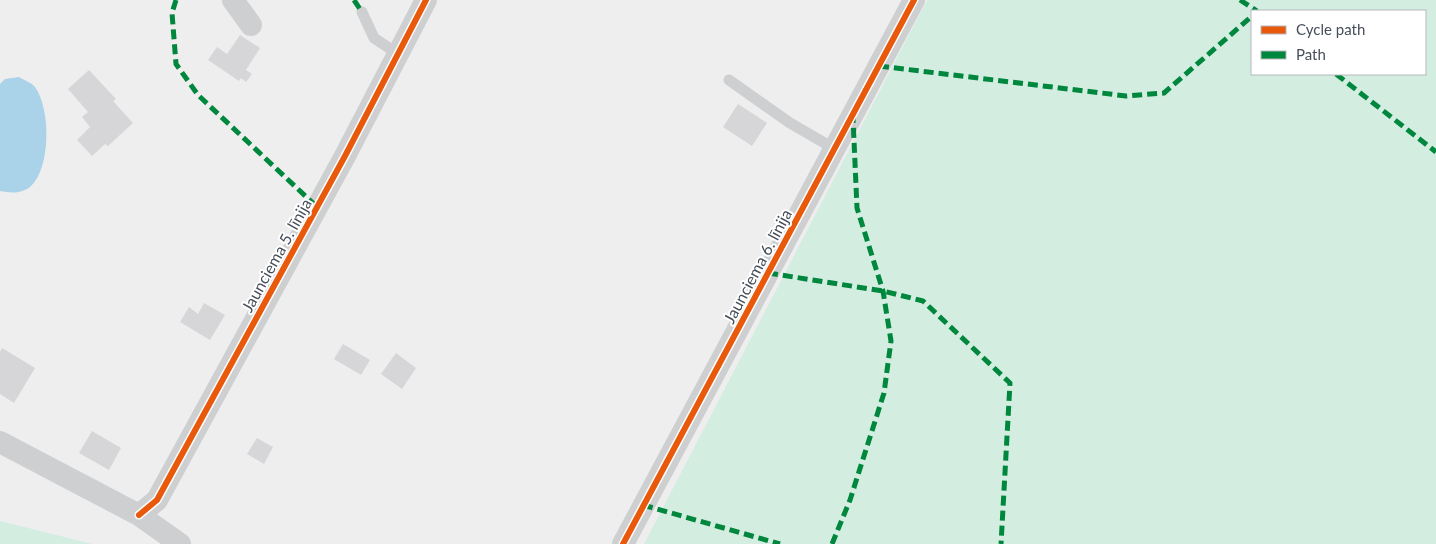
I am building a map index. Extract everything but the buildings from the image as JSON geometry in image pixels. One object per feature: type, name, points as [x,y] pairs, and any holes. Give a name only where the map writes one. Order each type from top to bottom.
[{"type":"street","points":[[233,0],[252,25]]},
{"type":"street","name":"Jaunciema 5. līnija","points":[[139,516],[157,500],[345,156],[426,0]]},
{"type":"street","name":"Jaunciema 6. līnija","points":[[623,544],[914,0]]},
{"type":"street","points":[[0,442],[139,516],[180,544]]},
{"type":"lane","points":[[362,12],[374,38],[398,54]]},
{"type":"lane","points":[[729,80],[790,123],[835,149]]},
{"type":"green space","points":[[927,0],[1436,0],[1436,544],[644,544]]},
{"type":"green space","points":[[0,521],[93,544],[0,544]]},
{"type":"water","points":[[19,77],[34,86],[40,97],[46,124],[45,153],[42,167],[30,187],[19,192],[0,191],[0,84],[5,79]]},
{"type":"marked path","points":[[176,0],[172,13],[176,64],[198,95],[317,207]]},
{"type":"marked path","points":[[354,0],[362,12]]},
{"type":"marked path","points":[[1240,0],[1255,10]]},
{"type":"marked path","points":[[879,66],[1126,96],[1164,93],[1251,17]]},
{"type":"marked path","points":[[1337,75],[1436,152]]},
{"type":"marked path","points":[[832,544],[850,500],[884,393],[891,341],[883,291],[857,208],[853,118]]},
{"type":"marked path","points":[[768,273],[883,291],[923,301],[1010,383],[1001,544]]},
{"type":"marked path","points":[[643,505],[780,544]]},
{"type":"cycle path","points":[[139,515],[157,500],[345,156],[426,0]]},
{"type":"cycle path","points":[[623,544],[914,0]]}]
